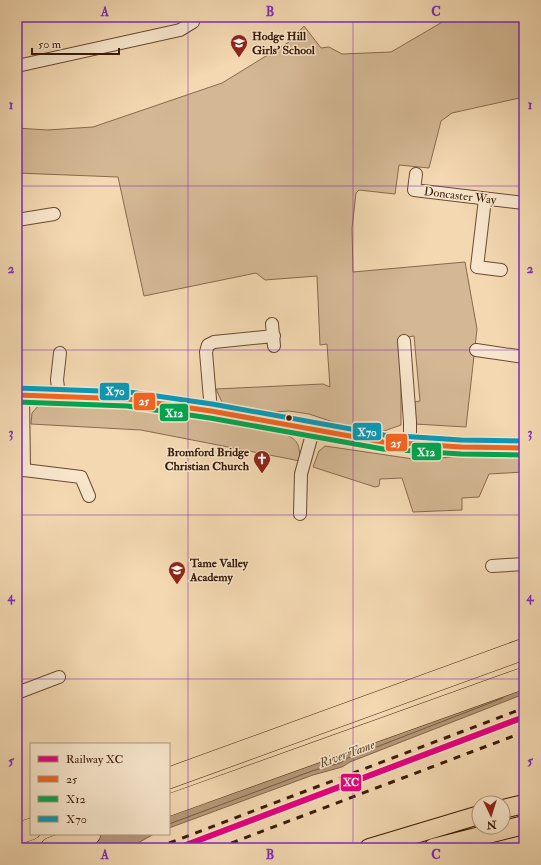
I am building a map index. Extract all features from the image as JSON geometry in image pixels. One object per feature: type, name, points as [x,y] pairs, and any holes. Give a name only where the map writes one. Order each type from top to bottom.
[{"type":"highway","points":[[170,778],[524,649]]},
{"type":"highway","points":[[170,805],[524,678]]},
{"type":"highway","points":[[17,834],[30,829]]},
{"type":"highway","points":[[51,848],[87,835]]},
{"type":"main road","points":[[511,807],[524,804]]},
{"type":"main road","points":[[369,848],[471,817]]},
{"type":"main road","points":[[433,848],[524,825]]},
{"type":"street","points":[[17,66],[180,30],[193,22]]},
{"type":"street","name":"Doncaster Way","points":[[416,174],[414,190],[524,203]]},
{"type":"street","points":[[485,199],[477,267],[501,270]]},
{"type":"street","points":[[17,220],[54,214]]},
{"type":"street","points":[[211,411],[206,352],[208,345],[214,342],[274,335]]},
{"type":"street","points":[[404,341],[410,422],[410,443]]},
{"type":"street","points":[[476,350],[524,357]]},
{"type":"street","points":[[59,395],[57,380],[60,353]]},
{"type":"street","points":[[89,496],[81,477],[21,471],[20,395],[59,395],[128,399],[211,411],[313,431],[383,442],[461,447],[524,448]]},
{"type":"street","points":[[300,514],[301,474],[313,431]]},
{"type":"street","points":[[492,566],[524,564]]},
{"type":"street","points":[[17,693],[59,677]]},
{"type":"shaded area","points":[[451,17],[524,17],[524,97],[452,113],[441,121],[429,168],[399,165],[395,194],[359,190],[356,193],[352,228],[353,272],[465,262],[477,329],[466,427],[415,424],[414,402],[420,401],[414,336],[401,338],[401,425],[384,431],[339,424],[309,414],[289,411],[260,413],[225,409],[216,389],[323,384],[330,387],[327,344],[320,345],[317,276],[265,280],[256,273],[144,296],[118,177],[17,173],[17,128],[47,130],[93,127],[222,83],[289,42],[304,26],[321,48],[329,47],[342,54],[391,52]]},
{"type":"shaded area","points":[[61,403],[140,410],[283,433],[297,443],[300,461],[141,430],[31,424],[32,413],[39,405]]},
{"type":"shaded area","points":[[325,446],[420,460],[462,456],[524,457],[524,472],[489,474],[479,497],[462,498],[462,510],[413,512],[402,478],[380,479],[379,486],[375,487],[313,467],[319,451]]},
{"type":"water","name":"River Tame","points":[[524,678],[524,694],[350,762],[342,767],[313,775],[170,828],[170,811]]},
{"type":"water","points":[[102,835],[152,835],[129,848],[66,848]]},
{"type":"railway","points":[[156,848],[524,708]]},
{"type":"railway","points":[[218,848],[524,732]]},
{"type":"rail line","name":"XC","points":[[178,848],[524,717]]},
{"type":"transit line","name":"X70","points":[[17,388],[129,392],[212,404],[384,435],[461,440],[524,441]]},
{"type":"transit line","name":"25","points":[[17,395],[128,399],[211,411],[383,442],[461,447],[524,448]]},
{"type":"transit line","name":"X12","points":[[17,402],[127,406],[210,418],[383,449],[461,454],[524,455]]},
{"type":"place","name":"Hodge Hill Girls' School","points":[[239,58]]},
{"type":"place","name":"Bromford Bridge Christian Church","points":[[262,474]]},
{"type":"place","name":"Tame Valley Academy","points":[[177,585]]}]
